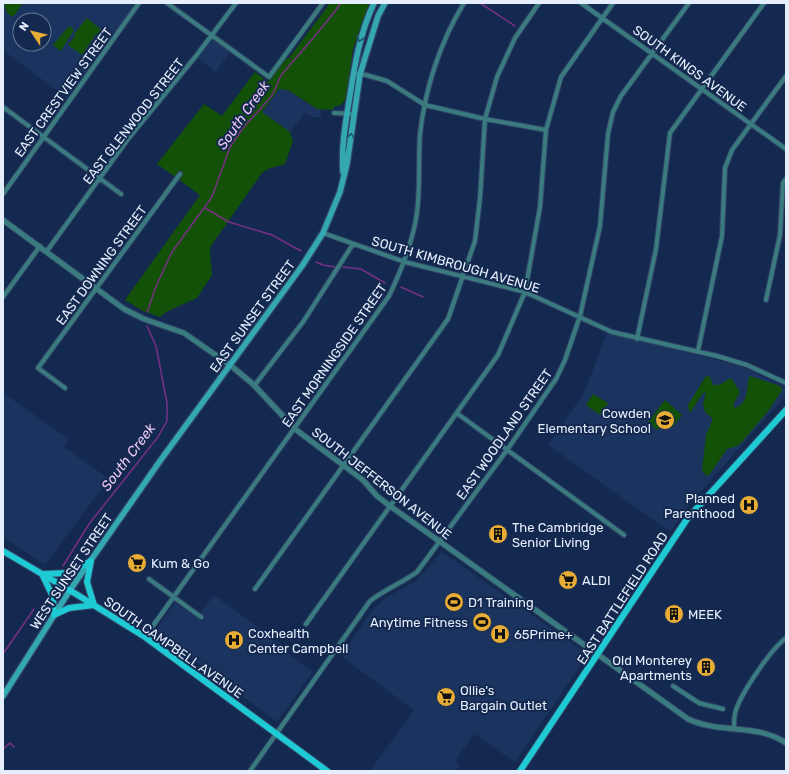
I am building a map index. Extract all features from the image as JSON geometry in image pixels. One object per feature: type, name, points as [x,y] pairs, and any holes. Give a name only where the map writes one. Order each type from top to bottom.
[{"type":"main road","name":"EAST SUNSET STREET","points":[[343,174],[342,158],[347,113],[357,50],[366,20],[374,3]]},
{"type":"main road","name":"EAST SUNSET STREET","points":[[160,461],[302,266],[323,233],[340,192],[343,174],[347,164],[360,74],[376,24],[385,3]]},
{"type":"main road","name":"EAST BATTLEFIELD ROAD","points":[[520,771],[599,654],[687,519],[786,410]]},
{"type":"main road","name":"WEST SUNSET STREET","points":[[3,696],[70,590],[160,461]]},
{"type":"main road","name":"SOUTH CAMPBELL AVENUE","points":[[3,551],[70,590],[145,637],[327,771]]},
{"type":"main road","points":[[91,560],[87,582],[94,605],[77,606],[54,615],[53,597],[42,574],[69,573],[91,560]]},
{"type":"street","name":"EAST CRESTVIEW STREET","points":[[3,194],[139,3]]},
{"type":"street","points":[[167,3],[269,77],[323,3]]},
{"type":"street","name":"EAST GLENWOOD STREET","points":[[47,252],[128,139],[236,3]]},
{"type":"street","name":"EAST MORNINGSIDE STREET","points":[[145,637],[389,296],[405,262],[416,220],[419,198],[420,135],[425,104],[439,55],[464,3]]},
{"type":"street","points":[[255,589],[441,331],[448,319],[464,277],[475,241],[480,198],[484,119],[501,65],[515,38],[539,3]]},
{"type":"street","name":"SOUTH KINGS AVENUE","points":[[581,3],[786,149]]},
{"type":"street","points":[[306,624],[458,414],[498,355],[525,292],[540,207],[546,130],[561,76],[614,3]]},
{"type":"street","name":"EAST WOODLAND STREET","points":[[250,771],[370,601],[381,592],[402,582],[417,572],[507,450],[556,379],[565,360],[580,316],[600,226],[605,153],[613,112],[621,96],[689,3]]},
{"type":"street","points":[[637,339],[656,249],[670,133],[764,3]]},
{"type":"street","points":[[353,74],[360,74],[387,81],[425,104],[484,119],[546,130]]},
{"type":"street","points":[[698,351],[722,236],[726,164],[732,150],[786,76]]},
{"type":"street","points":[[3,107],[121,194]]},
{"type":"street","points":[[334,113],[355,114]]},
{"type":"street","name":"EAST DOWNING STREET","points":[[65,388],[38,368],[180,174]]},
{"type":"street","points":[[766,300],[780,235],[783,183],[786,178]]},
{"type":"street","name":"SOUTH JEFFERSON AVENUE","points":[[3,220],[130,313],[184,334],[230,366],[254,386],[295,429],[363,480],[377,496],[688,719],[697,723],[767,733],[786,743]]},
{"type":"street","name":"SOUTH KIMBROUGH AVENUE","points":[[323,233],[405,262],[525,292],[612,332],[637,339],[698,351],[747,365],[786,383]]},
{"type":"street","points":[[780,235],[786,235]]},
{"type":"street","points":[[254,386],[303,322],[353,244]]},
{"type":"street","points":[[3,297],[40,246]]},
{"type":"street","points":[[458,414],[624,535]]},
{"type":"street","points":[[148,579],[201,617]]},
{"type":"street","points":[[734,728],[736,711],[743,695],[775,648],[786,638]]},
{"type":"street","points":[[673,686],[699,703],[723,709]]},
{"type":"shaded area","points":[[3,3],[136,3],[67,98],[3,50]]},
{"type":"shaded area","points":[[212,40],[230,52],[216,72],[198,58]]},
{"type":"shaded area","points":[[279,89],[288,90],[311,106],[321,110],[321,117],[313,117],[305,113],[290,132],[262,112]]},
{"type":"shaded area","name":"Cowden Elementary School","points":[[607,333],[741,366],[786,388],[786,395],[688,506],[670,532],[548,445],[584,393]]},
{"type":"shaded area","points":[[3,393],[69,439],[64,447],[109,479],[45,565],[3,537]]},
{"type":"shaded area","points":[[442,552],[586,653],[587,656],[515,762],[474,734],[455,761],[460,765],[456,771],[370,771],[414,710],[341,656],[373,609],[387,597],[416,581]]},
{"type":"shaded area","points":[[214,595],[288,649],[286,652],[313,672],[277,722],[155,631],[175,603],[197,618]]},
{"type":"green space","points":[[4,3],[23,3],[17,12],[12,12],[12,16],[7,13]]},
{"type":"green space","points":[[330,3],[370,3],[353,49],[346,99],[341,105],[334,107],[333,110],[317,109],[288,90],[279,89],[262,112],[290,132],[293,141],[285,164],[268,169],[262,173],[211,246],[212,275],[197,298],[166,312],[160,317],[143,311],[125,300],[200,195],[157,164],[204,104],[222,116],[255,72],[268,82],[284,60],[289,58]]},
{"type":"green space","points":[[87,18],[104,32],[101,37],[96,34],[82,55],[68,45],[75,36],[74,34]]},
{"type":"green space","points":[[69,26],[74,30],[61,51],[53,45]]},
{"type":"green space","points":[[706,376],[710,377],[713,385],[719,385],[731,378],[740,392],[733,405],[735,408],[740,405],[747,393],[750,376],[780,386],[782,390],[769,410],[742,442],[737,446],[727,449],[710,474],[707,476],[702,471],[706,435],[712,418],[705,412],[703,404],[706,392],[702,394],[691,412],[689,411],[688,405]]},
{"type":"green space","points":[[593,394],[608,403],[600,415],[586,405]]},
{"type":"green space","points":[[665,400],[682,415],[672,428],[663,422],[657,430],[648,422]]},
{"type":"waterway","name":"South Creek","points":[[147,312],[157,284],[172,252],[212,197],[230,147],[243,128],[270,98],[283,73],[341,3]]},
{"type":"waterway","points":[[480,3],[515,26]]},
{"type":"waterway","points":[[205,208],[229,222],[272,235],[301,251]]},
{"type":"waterway","points":[[316,262],[335,267]]},
{"type":"waterway","points":[[343,267],[361,269],[385,283]]},
{"type":"waterway","points":[[401,287],[423,297]]},
{"type":"waterway","name":"South Creek","points":[[63,566],[89,524],[158,437],[167,421],[167,403],[156,346],[147,326]]},
{"type":"waterway","name":"South Creek","points":[[3,654],[34,609]]},
{"type":"waterway","points":[[3,749],[10,743],[14,747]]},
{"type":"place","name":"Cowden Elementary School","points":[[665,420]]},
{"type":"place","name":"Planned Parenthood","points":[[749,505]]},
{"type":"place","name":"The Cambridge Senior Living","points":[[498,534]]},
{"type":"place","name":"Kum & Go","points":[[137,563]]},
{"type":"place","name":"ALDI","points":[[568,580]]},
{"type":"place","name":"D1 Training","points":[[454,602]]},
{"type":"place","name":"MEEK","points":[[674,614]]},
{"type":"place","name":"Anytime Fitness","points":[[482,622]]},
{"type":"place","name":"65Prime+","points":[[500,634]]},
{"type":"place","name":"Coxhealth Center Campbell","points":[[234,640]]},
{"type":"place","name":"Old Monterey Apartments","points":[[706,667]]},
{"type":"place","name":"Ollie's Bargain Outlet","points":[[446,697]]}]
